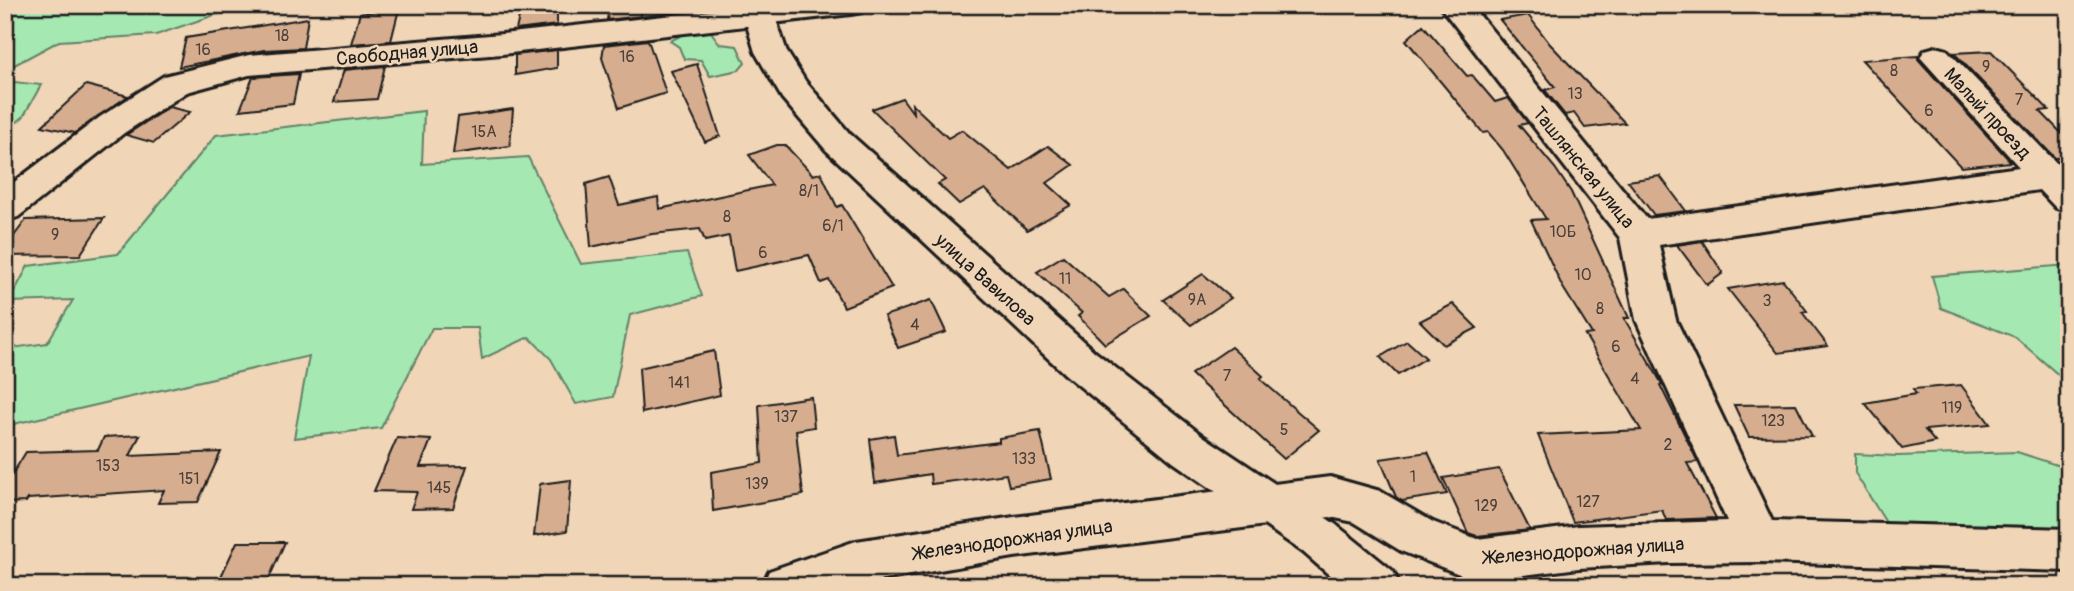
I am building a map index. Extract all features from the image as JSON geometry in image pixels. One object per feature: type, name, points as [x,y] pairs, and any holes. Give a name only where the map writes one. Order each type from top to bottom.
[{"type":"street","name":"Свободная улица","points":[[5,208],[112,125],[176,84],[249,65],[502,44],[757,11],[851,5]]},
{"type":"street","name":"Ташлянская улица","points":[[1454,5],[1637,234],[1656,320],[1759,541]]},
{"type":"street","name":"улица Вавилова","points":[[757,11],[771,52],[794,90],[838,142],[1080,363],[1188,449],[1319,538],[1377,586]]},
{"type":"street","name":"Малый проезд","points":[[1936,57],[2057,188]]},
{"type":"street","points":[[1637,234],[2057,188]]},
{"type":"street","name":"Железнодорожная улица","points":[[785,586],[856,562],[1014,537],[1330,498],[1364,505],[1417,537],[1477,560],[1579,547],[1759,541],[2069,550]]},
{"type":"green space","points":[[5,5],[244,5],[156,35],[59,41],[5,70]]},
{"type":"green space","points":[[708,28],[720,44],[737,46],[745,63],[739,70],[710,76],[701,60],[684,59],[679,47],[670,41],[692,30]]},
{"type":"green space","points":[[5,81],[41,85],[23,117],[5,132]]},
{"type":"green space","points":[[424,111],[422,164],[528,157],[581,264],[687,253],[702,296],[630,315],[613,397],[576,404],[551,359],[529,337],[482,359],[478,328],[432,328],[381,428],[294,438],[309,356],[5,426],[5,349],[47,343],[73,300],[9,302],[28,266],[118,254],[216,135]]},
{"type":"green space","points":[[2069,265],[2069,384],[2015,337],[1941,308],[1932,276]]},
{"type":"green space","points":[[2017,452],[2069,469],[2069,527],[1890,529],[1855,473],[1855,454],[1898,456]]},
{"type":"building","points":[[609,5],[642,5],[641,16],[607,20]]},
{"type":"building","points":[[399,9],[391,41],[351,44],[360,13]]},
{"type":"building","points":[[557,14],[557,25],[516,30],[519,17]]},
{"type":"building","points":[[1528,15],[1550,44],[1625,123],[1585,128],[1574,113],[1565,115],[1545,90],[1555,87],[1500,20]]},
{"type":"building","points":[[308,18],[303,48],[264,50],[179,67],[186,38]]},
{"type":"building","points":[[1423,25],[1467,76],[1472,75],[1495,102],[1508,98],[1528,123],[1519,125],[1571,192],[1629,318],[1624,318],[1662,384],[1660,385],[1698,462],[1687,463],[1716,518],[1666,520],[1662,510],[1573,522],[1538,435],[1641,430],[1585,335],[1592,334],[1562,286],[1531,220],[1546,219],[1503,150],[1488,132],[1483,133],[1406,40]]},
{"type":"building","points":[[648,40],[666,93],[619,108],[602,58],[604,45]]},
{"type":"building","points":[[557,50],[557,68],[515,75],[515,55]]},
{"type":"building","points":[[1991,51],[2049,110],[2040,111],[2069,141],[2069,157],[2055,158],[1954,53]]},
{"type":"building","points":[[1918,56],[2011,162],[1961,167],[1862,60]]},
{"type":"building","points":[[697,64],[720,136],[705,142],[671,71]]},
{"type":"building","points":[[385,66],[377,99],[334,102],[344,70]]},
{"type":"building","points":[[299,74],[293,104],[240,110],[253,77]]},
{"type":"building","points":[[86,85],[128,96],[75,133],[42,126]]},
{"type":"building","points":[[902,98],[913,113],[912,104],[948,138],[962,130],[1011,170],[1048,146],[1073,165],[1047,183],[1071,205],[1027,230],[985,189],[959,204],[938,184],[945,180],[872,109]]},
{"type":"building","points":[[169,107],[190,112],[154,143],[126,135]]},
{"type":"building","points":[[513,109],[510,146],[453,154],[458,117]]},
{"type":"building","points":[[777,145],[785,145],[813,175],[821,173],[837,207],[842,205],[892,288],[844,307],[829,280],[821,283],[809,255],[735,271],[729,236],[705,241],[700,229],[652,234],[591,247],[586,184],[609,177],[619,205],[658,197],[659,209],[772,185],[749,155]]},
{"type":"building","points":[[1660,176],[1686,211],[1654,215],[1628,181]]},
{"type":"building","points":[[104,218],[80,255],[5,256],[5,248],[26,220]]},
{"type":"building","points":[[1702,241],[1723,273],[1707,285],[1677,245]]},
{"type":"building","points":[[1063,256],[1109,297],[1123,289],[1151,316],[1105,344],[1078,316],[1082,313],[1037,272]]},
{"type":"building","points":[[1203,274],[1231,298],[1191,325],[1163,300]]},
{"type":"building","points":[[1783,280],[1807,311],[1802,312],[1828,346],[1778,353],[1728,289]]},
{"type":"building","points":[[931,300],[946,332],[898,348],[884,316]]},
{"type":"building","points":[[1453,304],[1477,328],[1444,345],[1420,321]]},
{"type":"building","points":[[1407,341],[1426,358],[1398,375],[1380,357]]},
{"type":"building","points":[[1231,347],[1263,376],[1260,379],[1319,430],[1284,459],[1191,374]]},
{"type":"building","points":[[714,351],[720,395],[642,413],[639,368]]},
{"type":"building","points":[[1961,385],[1990,424],[1925,430],[1935,442],[1902,449],[1865,403],[1916,394],[1913,389]]},
{"type":"building","points":[[811,397],[814,427],[796,430],[803,495],[713,511],[711,472],[762,463],[759,405]]},
{"type":"building","points":[[1796,404],[1812,436],[1749,437],[1734,405]]},
{"type":"building","points":[[1040,431],[1051,479],[1009,486],[1006,474],[931,484],[930,474],[875,483],[870,439],[894,435],[897,455],[999,442],[999,438]]},
{"type":"building","points":[[140,435],[130,456],[221,452],[198,502],[158,503],[164,490],[28,499],[26,502],[5,503],[5,486],[26,452],[98,450],[104,437]]},
{"type":"building","points":[[397,438],[431,440],[420,467],[467,466],[453,508],[411,509],[417,492],[374,491]]},
{"type":"building","points":[[1428,452],[1447,494],[1402,501],[1396,497],[1380,459]]},
{"type":"building","points":[[1499,469],[1530,530],[1477,536],[1468,533],[1443,478]]},
{"type":"building","points":[[571,480],[567,531],[534,536],[540,484]]},
{"type":"building","points":[[237,542],[285,542],[267,583],[218,583]]}]
